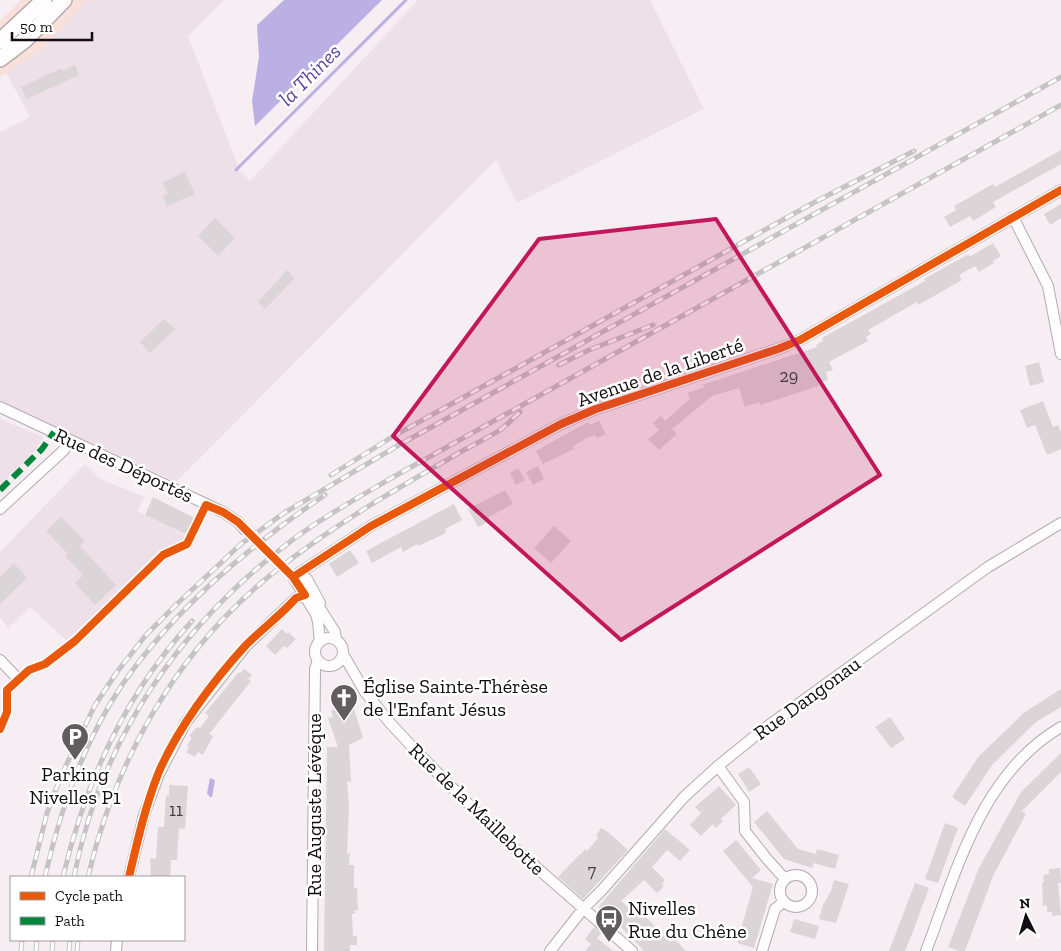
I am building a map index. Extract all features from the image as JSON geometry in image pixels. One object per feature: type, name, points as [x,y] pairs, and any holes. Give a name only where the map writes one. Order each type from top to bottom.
[{"type":"main road","points":[[0,41],[44,0]]},
{"type":"main road","points":[[0,59],[25,40],[64,0]]},
{"type":"street","name":"Avenue de la Liberté","points":[[293,577],[371,526],[561,424],[596,409],[800,340],[1061,190]]},
{"type":"street","points":[[1013,217],[1048,286],[1061,354]]},
{"type":"street","name":"Rue des Déportés","points":[[0,406],[223,512],[238,522],[244,529]]},
{"type":"street","points":[[0,509],[64,450],[70,440]]},
{"type":"street","name":"Rue Dangonau","points":[[550,951],[583,909],[685,796],[718,766],[765,728],[988,567],[1061,523]]},
{"type":"street","points":[[293,577],[316,614],[320,642]]},
{"type":"street","points":[[293,577],[307,579],[336,632],[336,640]]},
{"type":"street","points":[[129,876],[144,815],[158,774],[186,722],[246,646],[296,598],[310,595],[326,616]]},
{"type":"street","points":[[329,638],[336,640],[341,645],[343,654],[341,660],[333,665],[325,665],[318,660],[315,650],[320,642],[329,638]]},
{"type":"street","name":"Rue de la Maillebotte","points":[[343,654],[365,692],[390,723],[496,832],[632,951]]},
{"type":"street","points":[[0,660],[18,679]]},
{"type":"street","name":"Rue Auguste Lévéque","points":[[312,951],[314,669],[318,660]]},
{"type":"street","points":[[926,951],[968,839],[988,800],[1011,770],[1029,751],[1061,727]]},
{"type":"street","points":[[718,766],[744,802],[745,831],[785,879]]},
{"type":"street","points":[[793,874],[809,881],[812,893],[807,903],[802,906],[792,907],[787,905],[781,890],[785,879],[793,874]]},
{"type":"street","points":[[762,951],[775,909],[784,901]]},
{"type":"highlighted area","points":[[716,219],[880,475],[621,640],[393,436],[539,239]]},
{"type":"shaded area","points":[[21,0],[88,0],[41,50],[0,77],[0,21]]},
{"type":"shaded area","points":[[79,0],[224,0],[188,36],[240,171],[250,181],[418,0],[650,0],[704,109],[517,203],[496,160],[176,482],[0,401],[0,132],[30,117],[1,63]]},
{"type":"shaded area","points":[[284,0],[382,0],[255,126],[252,101],[259,57],[257,25]]},
{"type":"shaded area","points":[[0,419],[43,437],[36,450],[0,485]]},
{"type":"shaded area","points":[[85,464],[100,479],[145,497],[137,511],[188,537],[157,555],[101,613],[66,640],[30,607],[8,628],[0,617],[0,552]]},
{"type":"shaded area","points":[[210,778],[215,780],[212,797],[207,793]]},
{"type":"building","points":[[75,65],[79,75],[27,99],[21,87],[62,68],[63,71]]},
{"type":"building","points":[[1061,150],[1061,164],[993,202],[996,207],[973,221],[970,216],[950,227],[944,217],[956,210],[954,206],[993,184],[995,187]]},
{"type":"building","points":[[185,172],[195,194],[167,206],[163,196],[168,194],[162,183]]},
{"type":"building","points":[[1061,204],[1061,218],[1050,225],[1044,214]]},
{"type":"building","points":[[215,218],[235,238],[218,256],[198,236]]},
{"type":"building","points":[[993,243],[1001,256],[993,261],[994,263],[979,272],[975,266],[959,275],[962,280],[918,305],[917,302],[868,330],[871,334],[866,337],[868,341],[829,362],[833,370],[826,372],[828,380],[818,383],[819,386],[760,405],[759,402],[745,407],[739,388],[712,396],[672,429],[677,434],[659,450],[648,439],[659,430],[653,423],[661,416],[665,421],[690,399],[687,393],[705,387],[702,385],[817,347],[816,345],[823,341],[822,338],[925,281],[924,279],[967,255],[971,256]]},
{"type":"building","points":[[287,270],[295,278],[265,309],[258,302]]},
{"type":"building","points":[[164,319],[175,329],[150,353],[140,342]]},
{"type":"building","points":[[1039,362],[1044,382],[1030,386],[1025,366]]},
{"type":"building","points":[[1043,401],[1053,427],[1058,425],[1061,432],[1061,449],[1047,455],[1035,425],[1027,428],[1020,410]]},
{"type":"building","points":[[599,421],[606,434],[597,438],[595,435],[587,438],[573,446],[574,449],[543,464],[536,451],[588,422],[590,425]]},
{"type":"building","points":[[538,466],[544,479],[533,485],[526,472]]},
{"type":"building","points":[[518,468],[525,480],[516,485],[510,473]]},
{"type":"building","points":[[505,490],[513,504],[489,517],[490,521],[478,527],[468,509]]},
{"type":"building","points":[[153,497],[195,518],[187,535],[145,515]]},
{"type":"building","points":[[454,504],[462,520],[445,529],[444,534],[418,546],[417,544],[403,552],[401,547],[372,563],[366,551]]},
{"type":"building","points":[[61,517],[85,541],[80,546],[116,585],[95,605],[75,583],[83,575],[65,556],[68,554],[46,531]]},
{"type":"building","points":[[554,526],[571,541],[551,563],[534,548]]},
{"type":"building","points":[[350,550],[359,563],[337,577],[329,564]]},
{"type":"building","points":[[14,563],[27,578],[0,604],[0,577]]},
{"type":"building","points":[[282,629],[296,639],[287,648],[284,646],[275,655],[266,646]]},
{"type":"building","points":[[244,669],[252,675],[248,679],[251,681],[209,734],[213,736],[203,755],[198,752],[195,757],[186,752],[192,737],[189,736],[197,727],[200,728],[209,716],[205,713],[239,672],[241,673]]},
{"type":"building","points":[[1061,689],[1061,707],[1036,722],[992,765],[965,806],[952,797],[979,756],[1025,712]]},
{"type":"building","points":[[342,703],[343,707],[347,705],[349,711],[354,709],[363,738],[349,745],[351,782],[347,781],[349,806],[347,854],[350,853],[349,865],[354,865],[354,888],[357,888],[358,910],[355,910],[355,914],[352,914],[353,936],[357,936],[357,945],[350,945],[350,951],[324,951],[327,747],[338,747],[328,718],[333,717],[331,711],[335,709],[334,706]]},
{"type":"building","points":[[890,717],[905,739],[891,748],[875,727]]},
{"type":"building","points":[[1061,753],[1061,772],[1022,811],[1026,814],[994,874],[965,951],[948,947],[979,868],[1021,792]]},
{"type":"building","points":[[749,767],[761,784],[749,792],[738,774]]},
{"type":"building","points":[[169,785],[188,786],[185,829],[179,828],[177,860],[171,860],[170,876],[151,876],[150,858],[156,859],[158,827],[164,827],[166,795],[169,796]]},
{"type":"building","points":[[719,786],[736,805],[721,819],[723,821],[716,828],[713,824],[701,836],[690,825],[701,813],[695,807]]},
{"type":"building","points":[[767,811],[798,849],[816,854],[817,849],[839,855],[835,869],[814,863],[812,868],[784,859],[754,822]]},
{"type":"building","points":[[945,823],[958,828],[938,883],[925,879]]},
{"type":"building","points":[[601,828],[628,850],[583,899],[558,877],[585,849],[587,851],[598,838],[596,836]]},
{"type":"building","points":[[665,829],[690,850],[680,861],[667,850],[652,867],[665,880],[662,884],[664,886],[657,893],[644,880],[621,901],[635,913],[639,910],[670,942],[674,938],[686,951],[644,951],[617,923],[611,920],[609,922],[600,914],[599,906]]},
{"type":"building","points":[[736,840],[761,870],[752,878],[773,884],[754,948],[737,943],[753,887],[723,851]]},
{"type":"building","points":[[1060,868],[1061,883],[1058,883],[1061,915],[1052,916],[1052,912],[1047,912],[1047,905],[1043,906],[1043,875],[1049,874],[1049,869]]},
{"type":"building","points":[[834,880],[849,884],[836,923],[819,919]]},
{"type":"building","points":[[915,883],[929,888],[912,934],[905,951],[889,951]]},
{"type":"building","points":[[794,919],[819,926],[815,939],[790,932]]},
{"type":"building","points":[[594,927],[601,933],[597,938],[613,951],[585,951],[591,944],[585,939]]},
{"type":"waterway","name":"la Thines","points":[[236,170],[406,0]]},
{"type":"tunnel","points":[[244,529],[293,577]]},
{"type":"railway","points":[[31,876],[47,813],[61,776],[95,705],[117,672],[146,635],[241,544],[284,513],[399,445],[1061,77]]},
{"type":"railway","points":[[74,876],[87,826],[104,777],[126,731],[152,687],[183,646],[217,607],[254,571],[295,538],[395,476],[1061,105]]},
{"type":"railway","points":[[331,475],[392,437],[815,202],[914,151]]},
{"type":"railway","points":[[559,365],[589,350],[653,325]]},
{"type":"railway","points":[[88,876],[99,835],[114,794],[131,754],[151,716],[174,679],[200,645],[229,613],[274,572],[315,541],[372,504],[500,430],[520,412]]},
{"type":"railway","points":[[45,876],[58,827],[84,754],[108,707],[122,685],[165,630],[189,605],[268,536],[325,495]]},
{"type":"railway","points":[[63,876],[83,807],[111,741],[147,678],[192,621]]},
{"type":"railway","points":[[21,951],[22,941]]},
{"type":"railway","points":[[36,951],[37,941]]},
{"type":"railway","points":[[52,951],[53,941]]},
{"type":"railway","points":[[69,951],[70,941]]},
{"type":"railway","points":[[77,951],[78,941]]},
{"type":"marked path","points":[[0,490],[42,449],[54,432]]},
{"type":"cycle path","points":[[293,577],[371,526],[561,424],[596,409],[800,340],[1061,190]]},
{"type":"cycle path","points":[[0,729],[7,712],[7,690],[29,670],[45,664],[75,641],[163,555],[187,544],[206,505],[223,512],[238,522],[293,577],[305,595],[296,598],[246,645],[197,706],[175,740],[153,787],[129,876]]},
{"type":"place","name":"Église Sainte-Thérèse de l'Enfant Jésus","points":[[344,722]]},
{"type":"place","name":"Parking Nivelles P1","points":[[75,761]]},
{"type":"place","name":"Nivelles Rue du Chêne","points":[[609,943]]}]
